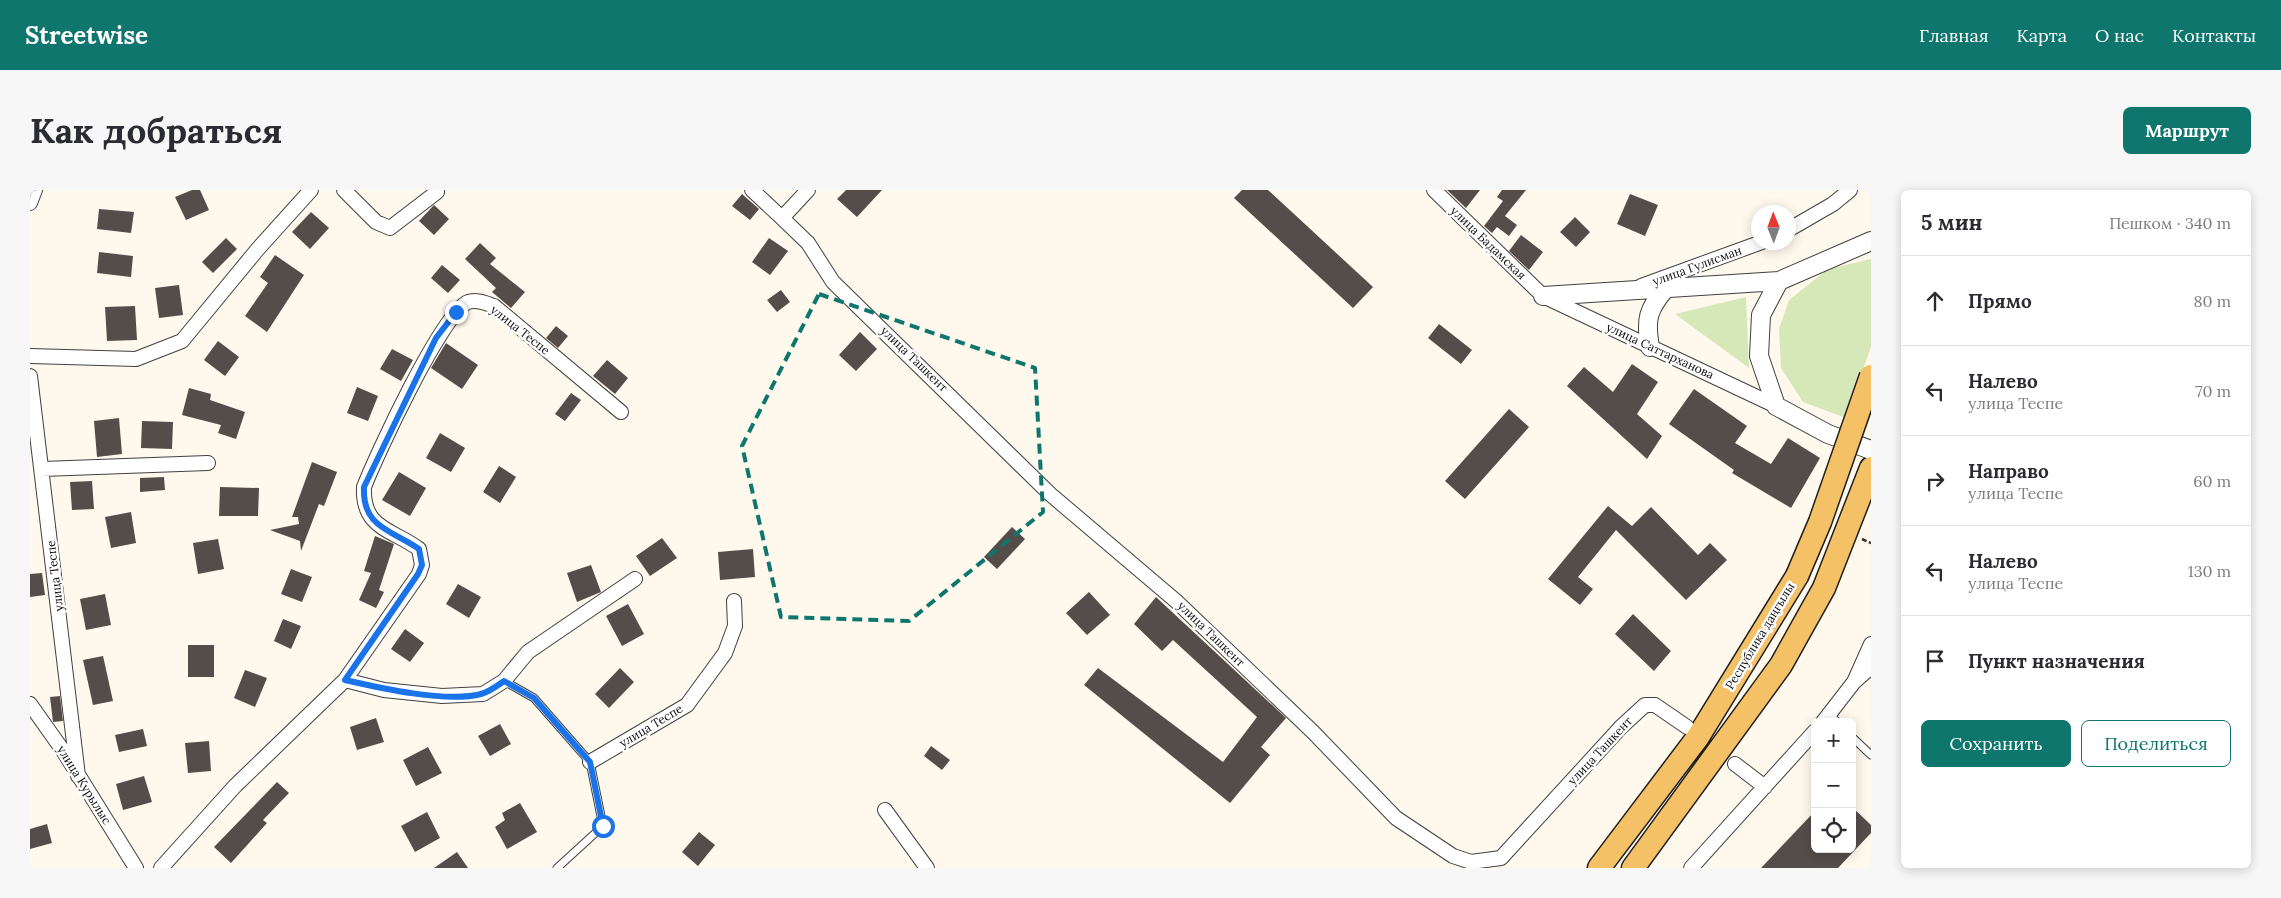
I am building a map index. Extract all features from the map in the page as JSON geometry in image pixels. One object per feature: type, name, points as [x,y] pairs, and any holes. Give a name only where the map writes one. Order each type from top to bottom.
[{"type":"main road","name":"Республика даңғылы","points":[[1599,868],[1698,737],[1797,576],[1820,522],[1871,376]]},
{"type":"main road","points":[[1633,868],[1771,681],[1824,588],[1871,468]]},
{"type":"street","points":[[30,202],[35,190]]},
{"type":"street","points":[[30,356],[136,359],[182,341],[257,250],[311,190]]},
{"type":"street","points":[[344,190],[376,222],[390,228],[437,192]]},
{"type":"street","name":"улица Ташкент","points":[[752,190],[808,243],[833,282],[1050,494],[1176,601],[1313,732],[1396,818],[1453,856],[1471,862],[1501,858],[1621,727],[1645,705],[1655,705],[1687,727]]},
{"type":"street","points":[[782,218],[808,190]]},
{"type":"street","name":"улица Бадамская","points":[[1434,190],[1543,296]]},
{"type":"street","points":[[1796,225],[1833,204],[1850,190]]},
{"type":"street","points":[[1543,296],[1779,281],[1870,243]]},
{"type":"street","name":"улица Гулисман","points":[[1631,290],[1751,246]]},
{"type":"street","points":[[1779,281],[1760,315],[1759,356],[1776,406],[1828,434],[1871,450]]},
{"type":"street","points":[[1650,346],[1646,325],[1652,305],[1666,288]]},
{"type":"street","name":"улица Саттарханова","points":[[1543,296],[1776,406]]},
{"type":"street","name":"улица Теспе","points":[[161,868],[235,786],[345,680],[418,574],[422,565],[419,549],[376,523],[367,511],[364,487],[436,338],[456,312],[467,302],[476,301],[494,306],[621,412]]},
{"type":"street","name":"улица Теспе","points":[[30,376],[78,776]]},
{"type":"street","points":[[42,469],[208,463]]},
{"type":"street","points":[[345,680],[384,690],[442,696],[483,694],[504,681],[528,652],[635,579]]},
{"type":"street","name":"улица Теспе","points":[[590,762],[687,705],[725,653],[734,626],[734,601]]},
{"type":"street","points":[[1831,718],[1854,682],[1871,644]]},
{"type":"street","points":[[1854,682],[1871,667]]},
{"type":"street","name":"улица Курылыс","points":[[30,704],[136,868]]},
{"type":"street","points":[[1691,868],[1811,736]]},
{"type":"street","points":[[1735,764],[1765,788]]},
{"type":"street","points":[[885,810],[927,868]]},
{"type":"lane","points":[[504,681],[534,698],[590,762],[603,826],[557,868]]},
{"type":"lane","points":[[1856,741],[1871,756]]},
{"type":"highlighted area","points":[[819,294],[1035,368],[1043,512],[909,621],[781,617],[742,446]]},
{"type":"green space","points":[[1871,259],[1871,347],[1846,418],[1803,402],[1781,368],[1779,329],[1789,300],[1828,269]]},
{"type":"green space","points":[[1746,297],[1749,368],[1675,314]]},
{"type":"building","points":[[192,190],[200,190],[209,210],[186,220],[175,197]]},
{"type":"building","points":[[846,190],[882,190],[857,217],[837,199]]},
{"type":"building","points":[[1242,190],[1268,190],[1373,287],[1353,308],[1234,198]]},
{"type":"building","points":[[1447,190],[1480,190],[1466,208]]},
{"type":"building","points":[[1502,190],[1526,190],[1505,216],[1517,225],[1509,236],[1497,227],[1492,233],[1484,226],[1503,201],[1497,197]]},
{"type":"building","points":[[742,194],[759,209],[750,220],[732,206]]},
{"type":"building","points":[[1630,194],[1658,205],[1645,236],[1617,224]]},
{"type":"building","points":[[434,205],[449,219],[434,235],[419,221]]},
{"type":"building","points":[[99,209],[134,212],[131,233],[97,229]]},
{"type":"building","points":[[311,212],[329,228],[310,249],[292,232]]},
{"type":"building","points":[[1575,217],[1590,232],[1576,247],[1560,232]]},
{"type":"building","points":[[1521,235],[1543,252],[1529,270],[1509,251]]},
{"type":"building","points":[[226,238],[237,249],[213,273],[202,262]]},
{"type":"building","points":[[769,238],[788,251],[770,275],[752,262]]},
{"type":"building","points":[[480,243],[496,258],[490,264],[525,292],[511,308],[492,292],[496,288],[465,259]]},
{"type":"building","points":[[99,252],[133,256],[131,277],[97,273]]},
{"type":"building","points":[[275,255],[304,275],[267,332],[245,316],[268,283],[260,277]]},
{"type":"building","points":[[442,265],[460,280],[448,293],[431,278]]},
{"type":"building","points":[[179,285],[183,315],[159,318],[155,288]]},
{"type":"building","points":[[781,290],[790,302],[777,312],[767,300]]},
{"type":"building","points":[[135,306],[137,340],[107,341],[105,307]]},
{"type":"building","points":[[1439,324],[1472,350],[1461,364],[1428,338]]},
{"type":"building","points":[[556,326],[568,336],[558,348],[546,338]]},
{"type":"building","points":[[860,332],[877,349],[856,371],[839,355]]},
{"type":"building","points":[[218,341],[239,357],[225,376],[204,360]]},
{"type":"building","points":[[446,343],[478,365],[462,389],[431,368]]},
{"type":"building","points":[[392,349],[413,360],[401,381],[380,369]]},
{"type":"building","points":[[607,360],[628,378],[615,394],[593,376]]},
{"type":"building","points":[[1632,364],[1658,382],[1637,414],[1662,436],[1647,459],[1567,386],[1584,367],[1613,392]]},
{"type":"building","points":[[357,387],[378,396],[368,421],[347,413]]},
{"type":"building","points":[[189,388],[211,394],[210,400],[245,412],[236,439],[218,433],[221,425],[182,415]]},
{"type":"building","points":[[1694,389],[1747,426],[1735,443],[1771,464],[1788,438],[1820,458],[1791,508],[1732,473],[1734,470],[1669,424]]},
{"type":"building","points":[[571,393],[581,400],[565,421],[555,414]]},
{"type":"building","points":[[1509,409],[1529,427],[1465,499],[1445,481]]},
{"type":"building","points":[[119,418],[122,454],[97,457],[94,421]]},
{"type":"building","points":[[142,421],[173,422],[172,449],[141,448]]},
{"type":"building","points":[[440,433],[465,448],[451,472],[426,458]]},
{"type":"building","points":[[312,462],[337,472],[324,506],[319,504],[301,551],[300,541],[270,530],[299,524],[298,517],[292,517]]},
{"type":"building","points":[[499,466],[516,477],[500,503],[483,492]]},
{"type":"building","points":[[399,472],[426,488],[410,516],[382,500]]},
{"type":"building","points":[[164,477],[165,490],[140,492],[140,478]]},
{"type":"building","points":[[92,481],[94,509],[72,510],[70,482]]},
{"type":"building","points":[[220,487],[259,488],[258,516],[219,516]]},
{"type":"building","points":[[1608,506],[1632,526],[1651,507],[1698,555],[1710,543],[1727,560],[1686,600],[1616,530],[1578,577],[1593,589],[1580,605],[1548,579]]},
{"type":"building","points":[[131,512],[136,543],[111,548],[105,517]]},
{"type":"building","points":[[1012,527],[1025,539],[997,569],[984,557]]},
{"type":"building","points":[[375,536],[394,544],[379,590],[384,592],[376,608],[359,600],[371,573],[364,571]]},
{"type":"building","points":[[662,538],[677,558],[650,576],[636,556]]},
{"type":"building","points":[[218,539],[224,569],[198,574],[193,543]]},
{"type":"building","points":[[753,549],[755,577],[720,580],[718,552]]},
{"type":"building","points":[[591,565],[601,592],[577,602],[567,573]]},
{"type":"building","points":[[291,569],[312,577],[302,602],[281,594]]},
{"type":"building","points":[[42,573],[45,595],[30,597],[30,574]]},
{"type":"building","points":[[458,584],[481,597],[469,618],[446,604]]},
{"type":"building","points":[[1089,592],[1110,615],[1087,635],[1066,613]]},
{"type":"building","points":[[105,594],[111,625],[86,630],[80,599]]},
{"type":"building","points":[[1156,597],[1286,718],[1261,747],[1270,755],[1230,803],[1084,685],[1098,668],[1223,762],[1257,717],[1173,640],[1162,651],[1134,624]]},
{"type":"building","points":[[628,604],[644,634],[622,646],[606,616]]},
{"type":"building","points":[[1633,614],[1671,651],[1654,671],[1615,634]]},
{"type":"building","points":[[283,619],[301,626],[291,649],[274,641]]},
{"type":"building","points":[[405,629],[424,643],[410,662],[391,649]]},
{"type":"building","points":[[188,645],[214,645],[214,677],[188,677]]},
{"type":"building","points":[[103,656],[113,701],[93,705],[83,660]]},
{"type":"building","points":[[620,668],[634,682],[609,708],[595,694]]},
{"type":"building","points":[[245,670],[267,678],[255,707],[234,698]]},
{"type":"building","points":[[60,696],[63,721],[53,722],[50,697]]},
{"type":"building","points":[[376,718],[384,742],[357,750],[350,727]]},
{"type":"building","points":[[500,724],[511,744],[490,756],[478,736]]},
{"type":"building","points":[[143,729],[147,746],[119,752],[115,735]]},
{"type":"building","points":[[209,741],[211,771],[188,773],[185,743]]},
{"type":"building","points":[[931,746],[950,760],[942,770],[924,756]]},
{"type":"building","points":[[428,747],[442,773],[416,786],[403,760]]},
{"type":"building","points":[[144,776],[152,802],[123,810],[116,784]]},
{"type":"building","points":[[277,782],[289,793],[263,820],[267,823],[231,863],[214,847]]},
{"type":"building","points":[[520,803],[537,832],[507,849],[495,827],[505,820],[502,813]]},
{"type":"building","points":[[1856,811],[1871,825],[1871,833],[1856,849]]},
{"type":"building","points":[[427,812],[440,838],[415,852],[401,826]]},
{"type":"building","points":[[1811,815],[1811,853],[1852,853],[1838,868],[1761,868]]},
{"type":"building","points":[[47,824],[52,843],[30,849],[30,829]]},
{"type":"building","points":[[699,832],[715,845],[698,866],[682,852]]},
{"type":"building","points":[[457,852],[468,868],[434,868]]},
{"type":"route","points":[[456,312],[436,338],[364,487],[367,511],[376,523],[419,549],[422,556],[422,565],[418,574],[345,680],[384,690],[442,696],[475,696],[483,694],[504,681],[534,698],[564,730],[590,762],[603,826]]}]
